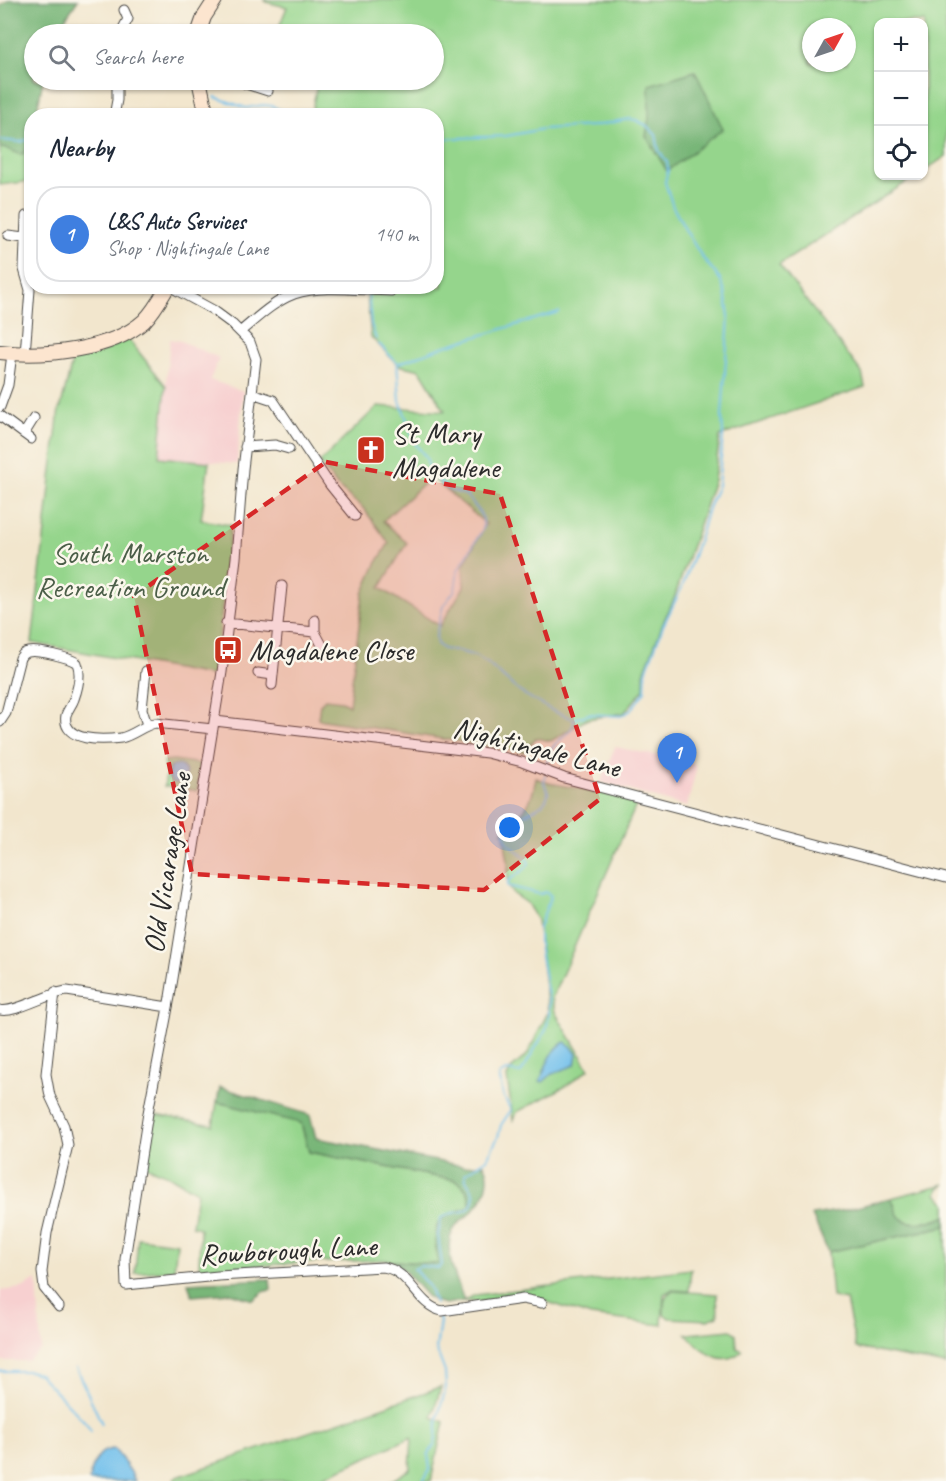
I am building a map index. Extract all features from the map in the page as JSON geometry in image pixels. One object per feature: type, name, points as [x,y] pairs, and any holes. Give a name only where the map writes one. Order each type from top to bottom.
[{"type":"street","points":[[201,24],[215,0]]},
{"type":"street","points":[[126,24],[130,16]]},
{"type":"street","points":[[116,108],[117,90]]},
{"type":"street","points":[[201,90],[205,108]]},
{"type":"street","points":[[8,236],[24,238],[24,269]]},
{"type":"street","points":[[0,406],[29,294]]},
{"type":"street","points":[[12,353],[79,348],[118,337],[144,320],[163,294]]},
{"type":"street","name":"Old Vicarage Lane","points":[[126,1285],[127,1249],[148,1113],[168,1007],[214,725],[236,558],[255,356],[250,342],[241,331],[213,310],[184,294]]},
{"type":"street","points":[[241,331],[273,305],[294,294]]},
{"type":"street","points":[[252,393],[273,400],[330,485],[355,516]]},
{"type":"street","points":[[0,416],[27,437],[34,418]]},
{"type":"street","points":[[245,447],[275,446],[289,449]]},
{"type":"street","points":[[272,685],[282,586]]},
{"type":"street","points":[[315,620],[315,632],[322,645]]},
{"type":"street","points":[[226,622],[315,632]]},
{"type":"street","points":[[0,722],[6,713],[20,658],[30,652],[70,659],[77,663],[79,675],[75,696],[66,719],[68,728],[73,733],[91,738],[120,738],[133,734],[147,725],[162,723],[214,725]]},
{"type":"street","points":[[146,671],[142,709],[147,725]]},
{"type":"street","points":[[258,673],[273,675]]},
{"type":"street","name":"Nightingale Lane","points":[[214,725],[487,753],[522,762],[551,773],[946,878]]},
{"type":"street","points":[[56,992],[46,1074],[50,1096],[64,1126],[68,1145],[47,1233],[42,1272],[44,1288],[59,1307]]},
{"type":"street","points":[[0,1011],[13,1010],[56,992],[77,992],[168,1007]]},
{"type":"street","name":"Rowborough Lane","points":[[126,1285],[218,1276],[383,1267],[391,1268],[403,1275],[438,1310],[523,1299],[542,1303]]},
{"type":"highlighted area","points":[[326,462],[500,494],[600,799],[484,890],[192,874],[134,596]]},
{"type":"shaded area","points":[[170,339],[181,341],[219,358],[210,380],[243,391],[237,464],[159,457]]},
{"type":"shaded area","points":[[615,747],[694,763],[696,770],[687,807],[601,782]]},
{"type":"shaded area","points":[[37,1280],[41,1349],[27,1361],[0,1361],[0,1291],[22,1288]]},
{"type":"green space","points":[[9,0],[78,0],[62,24],[24,24],[24,90],[41,90],[37,108],[24,108],[24,152],[21,155],[0,148],[0,6]]},
{"type":"green space","points":[[264,0],[946,0],[946,156],[928,168],[928,18],[874,18],[874,180],[910,180],[779,265],[862,373],[865,387],[720,436],[714,480],[674,599],[644,673],[644,689],[624,713],[587,719],[551,741],[536,738],[524,752],[318,719],[320,704],[325,699],[342,701],[349,705],[363,594],[376,564],[389,543],[364,509],[337,486],[320,462],[378,406],[445,411],[420,370],[398,365],[371,337],[367,294],[444,294],[444,108],[312,108],[316,90],[444,90],[444,24],[280,24],[287,7]],"holes":[[[431,477],[486,524],[463,566],[464,587],[440,626],[380,588],[407,543],[383,521]]]},
{"type":"green space","points":[[695,71],[723,129],[667,171],[646,136],[649,118],[649,85]]},
{"type":"green space","points":[[0,148],[21,155],[24,152],[24,182],[0,185]]},
{"type":"green space","name":"South Marston Recreation Ground","points":[[126,336],[166,386],[159,457],[209,462],[201,520],[231,525],[215,676],[32,643],[59,409],[73,358],[103,351]]},
{"type":"green space","points":[[174,760],[201,764],[197,791],[164,786],[166,775],[164,761]]},
{"type":"green space","points":[[536,778],[637,803],[552,998],[555,1012],[589,1069],[566,1086],[517,1112],[513,1120],[507,1077],[512,1068],[527,1055],[548,1012],[537,920],[527,903],[514,894],[508,885],[508,861],[503,831],[526,808],[532,796]]},
{"type":"green space","points":[[220,1087],[310,1115],[316,1138],[463,1166],[484,1164],[488,1180],[482,1198],[454,1228],[450,1238],[451,1262],[464,1301],[445,1304],[434,1301],[403,1269],[390,1261],[438,1264],[435,1237],[438,1224],[447,1215],[470,1206],[470,1198],[458,1181],[309,1152],[301,1123],[217,1102]]},
{"type":"green space","points":[[217,1102],[301,1123],[309,1152],[458,1181],[470,1198],[470,1206],[435,1240],[438,1264],[384,1260],[199,1270],[200,1228],[192,1226],[197,1192],[168,1175],[145,1166],[156,1115],[213,1125]]},
{"type":"green space","points":[[945,1184],[939,1188],[937,1194],[946,1203],[946,1216],[920,1222],[908,1222],[899,1217],[891,1198]]},
{"type":"green space","points":[[891,1198],[903,1220],[922,1223],[946,1216],[946,1226],[828,1252],[812,1215],[845,1210]]},
{"type":"green space","points":[[946,1226],[946,1365],[856,1348],[846,1300],[832,1297],[828,1252]]},
{"type":"green space","points":[[138,1238],[177,1243],[174,1270],[135,1273]]},
{"type":"green space","points":[[691,1269],[689,1291],[671,1290],[664,1294],[662,1325],[591,1316],[529,1296],[478,1302],[464,1301],[475,1295]]},
{"type":"green space","points":[[270,1279],[271,1290],[265,1291],[253,1300],[230,1293],[192,1296],[188,1283]]},
{"type":"green space","points":[[673,1291],[717,1294],[718,1316],[708,1320],[669,1318],[664,1314],[664,1304],[667,1295]]},
{"type":"green space","points":[[731,1330],[736,1334],[737,1349],[742,1351],[726,1358],[719,1358],[705,1351],[686,1334]]},
{"type":"green space","points":[[441,1387],[432,1417],[444,1422],[431,1481],[391,1481],[410,1469],[412,1437],[314,1481],[175,1481],[174,1478]]},
{"type":"water","points":[[173,765],[181,765],[186,770],[184,781],[173,783],[168,778],[168,770]]},
{"type":"water","points":[[565,1042],[577,1054],[575,1065],[552,1074],[543,1082],[540,1081],[553,1054]]},
{"type":"water","points":[[115,1449],[135,1481],[89,1481],[99,1456],[105,1451]]},
{"type":"waterway","points":[[215,97],[246,108]]},
{"type":"waterway","points":[[246,108],[263,105],[277,108]]},
{"type":"waterway","points":[[444,139],[506,136],[543,129],[593,126],[629,119],[646,125],[656,135],[659,151],[667,162],[665,182],[673,207],[702,257],[720,279],[725,292],[729,316],[718,485],[708,508],[683,585],[663,626],[646,672],[645,691],[630,711],[621,716],[589,714],[574,719]]},
{"type":"waterway","points":[[0,140],[24,141]]},
{"type":"waterway","points":[[368,294],[371,324],[376,339]]},
{"type":"waterway","points":[[397,364],[442,347],[559,312]]},
{"type":"waterway","points":[[379,344],[397,363],[400,401],[416,445],[426,457],[430,472],[449,490],[466,495],[483,519],[483,529],[458,570],[455,590],[443,606],[436,635],[437,644],[443,649],[475,656],[487,663],[520,692],[553,711],[574,719]]},
{"type":"waterway","points":[[546,769],[551,750],[571,729],[574,719]]},
{"type":"waterway","points":[[435,1304],[430,1288],[414,1269],[421,1266],[438,1268],[442,1265],[438,1235],[441,1218],[462,1212],[470,1207],[474,1193],[465,1174],[487,1159],[501,1125],[511,1110],[503,1095],[499,1075],[506,1071],[521,1073],[546,1030],[549,1002],[539,944],[539,927],[551,896],[546,892],[540,894],[508,886],[508,881],[526,868],[529,863],[508,843],[504,834],[517,819],[545,801],[548,792],[544,783],[545,775]]},
{"type":"waterway","points":[[423,1481],[430,1469],[428,1455],[435,1444],[438,1416],[446,1387],[445,1372],[436,1349],[440,1321],[437,1312]]},
{"type":"waterway","points":[[76,1368],[102,1424]]},
{"type":"waterway","points":[[0,1371],[29,1371],[39,1374],[91,1431]]},
{"type":"place","name":"St Mary Magdalene","points":[[371,450]]},
{"type":"place","name":"Magdalene Close","points":[[228,650]]},
{"type":"place","name":"L&S Auto Services","points":[[677,783]]}]
